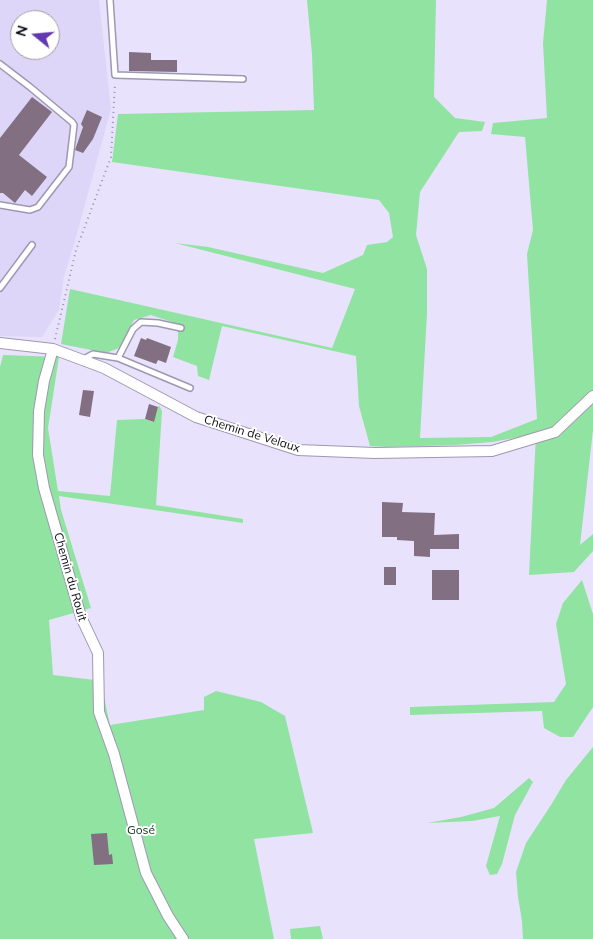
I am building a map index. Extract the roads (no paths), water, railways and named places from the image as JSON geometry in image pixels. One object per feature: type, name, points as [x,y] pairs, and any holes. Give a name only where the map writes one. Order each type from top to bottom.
[{"type":"street","name":"Chemin de Velaux","points":[[0,343],[53,349],[104,368],[196,417],[298,450],[375,453],[492,450],[554,432],[593,396]]},
{"type":"street","name":"Chemin du Rouit","points":[[53,349],[44,381],[38,426],[38,455],[44,488],[81,617],[98,653],[99,712],[114,754],[146,873],[168,916],[183,939]]},
{"type":"lane","points":[[110,0],[115,75],[243,78]]},
{"type":"lane","points":[[0,64],[74,125],[69,167],[38,207],[30,210],[0,206]]},
{"type":"lane","points":[[0,288],[32,244]]},
{"type":"lane","points":[[118,358],[133,329],[141,322],[158,323],[181,328]]},
{"type":"lane","points":[[82,360],[93,354],[118,358],[190,388]]},
{"type":"park label","name":"Gosé","points":[[141,830]]}]
